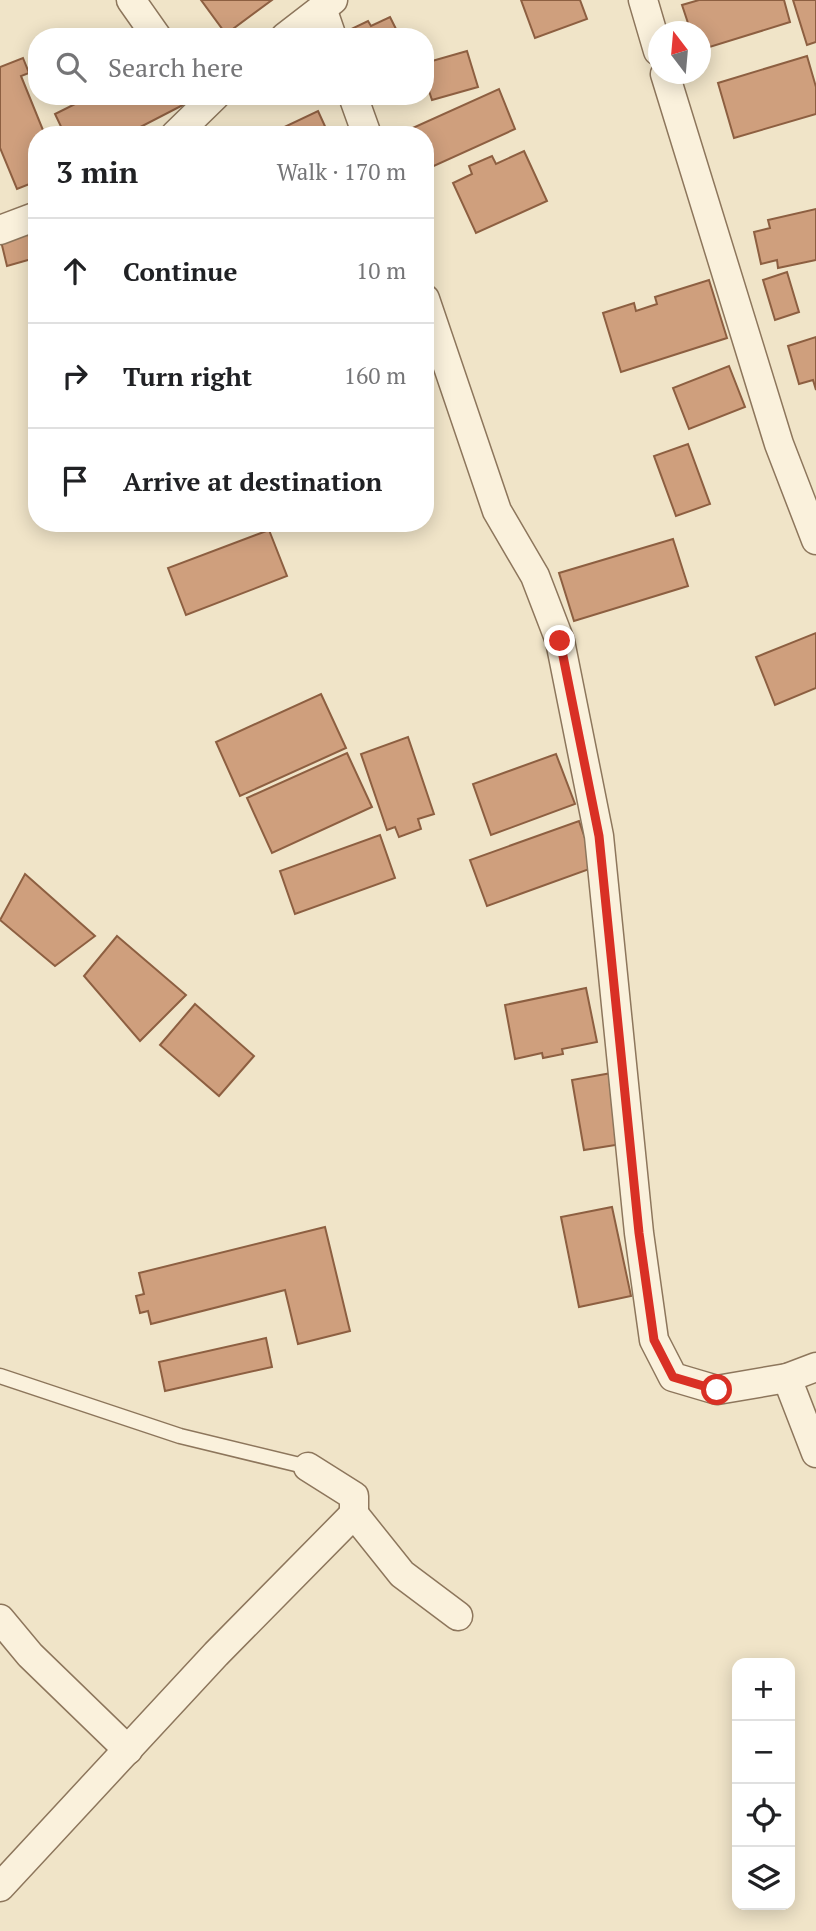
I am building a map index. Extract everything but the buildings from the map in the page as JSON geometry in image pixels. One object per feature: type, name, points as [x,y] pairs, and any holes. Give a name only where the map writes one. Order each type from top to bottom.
[{"type":"street","points":[[131,0],[150,28]]},
{"type":"street","points":[[643,0],[650,21]]},
{"type":"street","points":[[296,28],[327,4],[331,28]]},
{"type":"street","points":[[668,84],[779,444],[816,540]]},
{"type":"street","points":[[183,126],[201,105]]},
{"type":"street","points":[[356,105],[364,126]]},
{"type":"street","points":[[0,230],[28,219]]},
{"type":"street","points":[[434,326],[497,511],[535,576],[560,641],[599,836],[639,1233],[654,1340],[673,1377],[717,1390],[787,1378],[816,1367]]},
{"type":"street","points":[[787,1378],[816,1452]]},
{"type":"street","points":[[308,1467],[354,1496],[354,1514],[402,1574],[458,1616]]},
{"type":"street","points":[[0,1887],[216,1654],[354,1514]]},
{"type":"street","points":[[0,1619],[30,1655],[128,1750]]},
{"type":"lane","points":[[0,1376],[180,1436],[308,1467]]},
{"type":"route","points":[[560,641],[599,836],[639,1233],[654,1340],[673,1377],[717,1390]]}]
